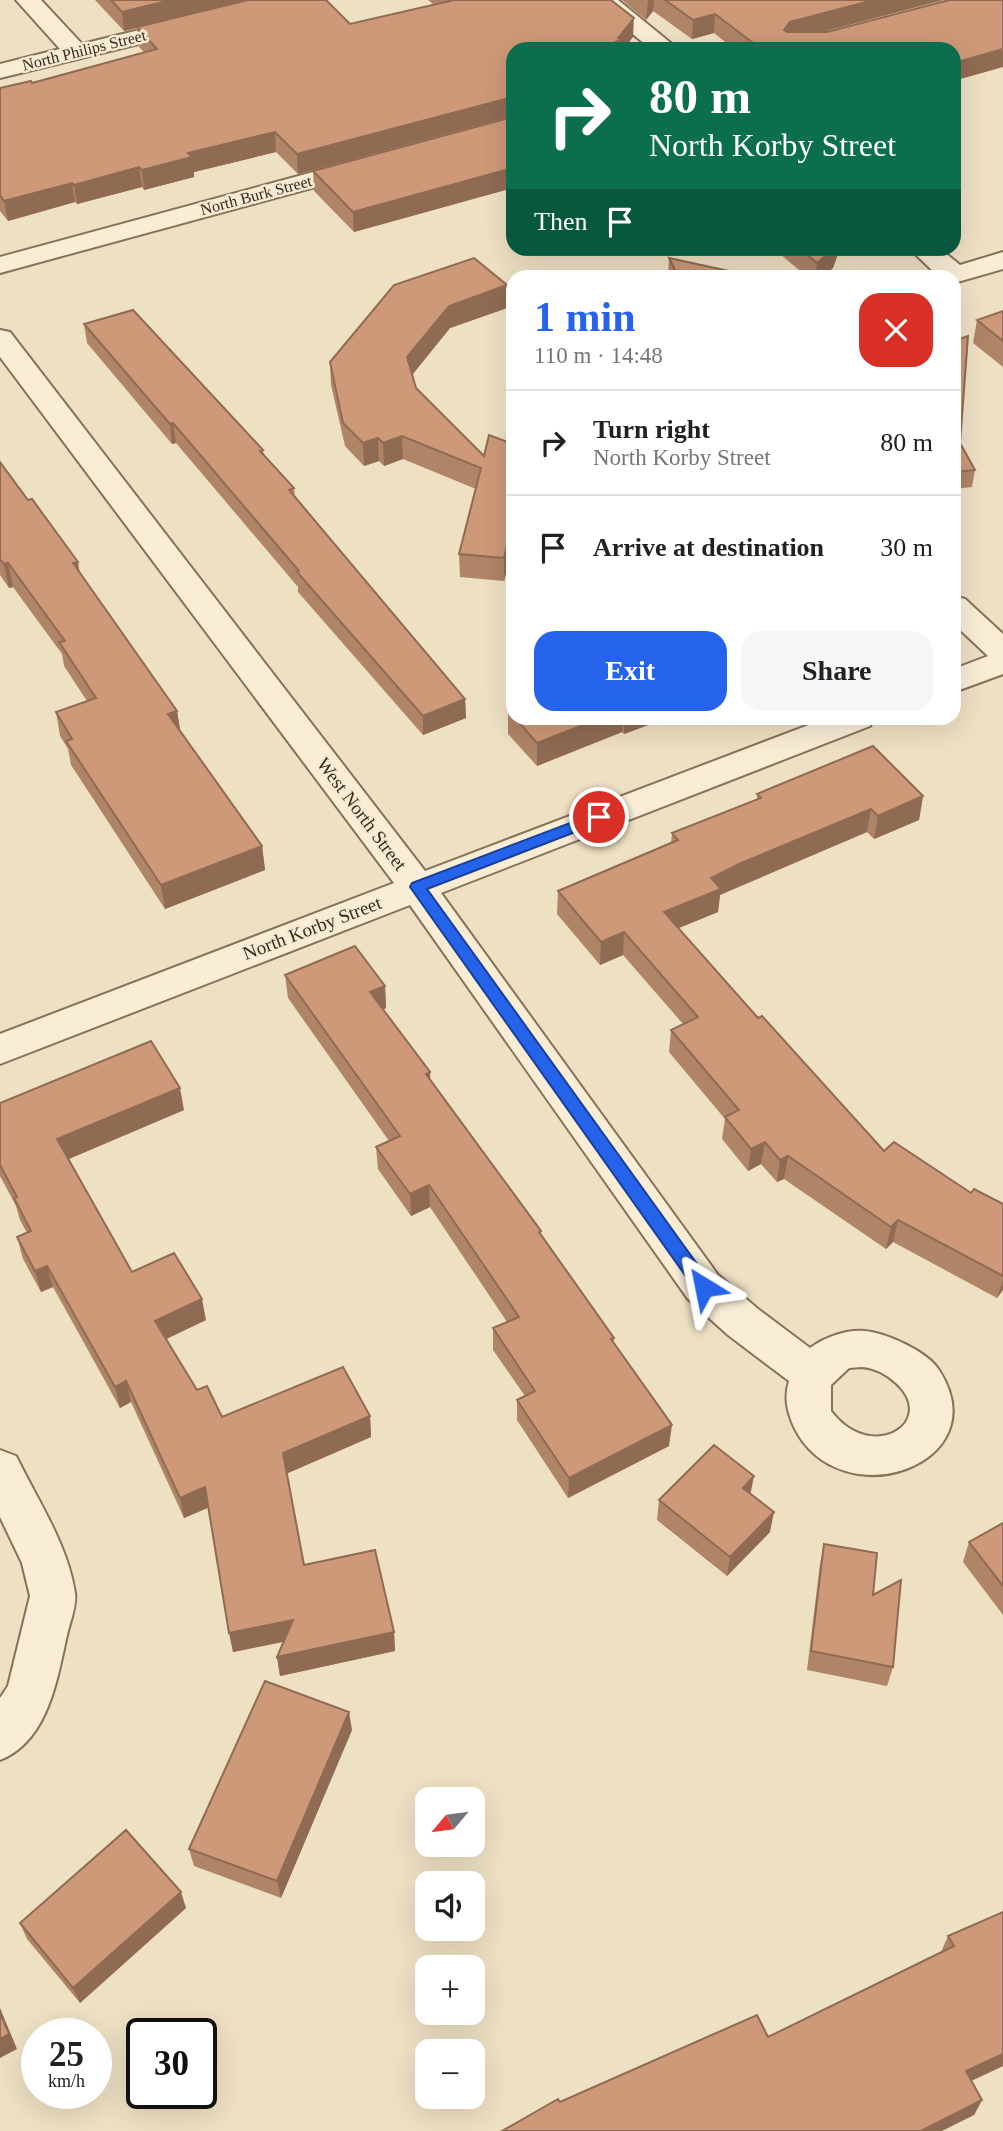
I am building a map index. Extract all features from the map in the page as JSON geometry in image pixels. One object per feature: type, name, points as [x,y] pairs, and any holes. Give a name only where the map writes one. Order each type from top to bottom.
[{"type":"street","points":[[28,0],[76,52]]},
{"type":"street","name":"North Philips Street","points":[[0,71],[290,0]]},
{"type":"street","points":[[603,0],[657,42]]},
{"type":"street","name":"North Burk Street","points":[[0,265],[391,159]]},
{"type":"street","points":[[931,256],[947,270]]},
{"type":"street","points":[[961,274],[1003,260]]},
{"type":"street","name":"West North Street","points":[[0,338],[417,887],[704,1287],[743,1322],[813,1374]]},
{"type":"street","points":[[961,613],[1003,652]]},
{"type":"street","points":[[961,678],[1003,662]]},
{"type":"street","name":"North Korby Street","points":[[0,1049],[840,725]]},
{"type":"street","points":[[0,1470],[45,1562],[53,1596],[30,1696],[0,1737]]},
{"type":"building","points":[[111,0],[171,0],[122,12]]},
{"type":"building","points":[[248,0],[326,0],[350,24],[449,0],[611,0],[634,18],[618,38],[621,40],[616,42],[506,42],[506,99],[297,154],[275,132],[188,153],[192,157],[142,170],[139,167],[4,201],[0,195],[0,88],[31,81],[32,83],[157,49],[137,27]]},
{"type":"building","points":[[665,0],[874,0],[790,22],[784,30],[827,32],[949,0],[1003,0],[1003,49],[961,61],[961,42],[752,42],[715,14],[693,20]]},
{"type":"building","points":[[506,119],[506,170],[353,212],[313,171]]},
{"type":"building","points":[[809,256],[825,256],[817,263]]},
{"type":"building","points":[[474,258],[506,284],[449,306],[407,357],[416,388],[484,456],[489,435],[506,441],[504,558],[459,554],[481,468],[402,436],[383,443],[378,438],[363,443],[343,423],[330,362],[394,285]]},
{"type":"building","points":[[669,258],[724,270],[675,270]]},
{"type":"building","points":[[133,310],[263,450],[260,451],[294,488],[289,490],[465,699],[423,716],[297,572],[299,571],[173,423],[170,424],[84,324]]},
{"type":"building","points":[[1003,311],[1003,341],[977,320]]},
{"type":"building","points":[[968,336],[961,430],[961,338]]},
{"type":"building","points":[[961,445],[975,470],[961,471]]},
{"type":"building","points":[[0,462],[28,500],[32,499],[78,562],[73,563],[177,711],[168,714],[262,846],[161,885],[66,741],[72,739],[56,712],[96,698],[59,642],[65,641],[8,563],[4,564],[0,559]]},
{"type":"building","points":[[521,725],[583,725],[537,743]]},
{"type":"building","points":[[873,746],[923,796],[878,816],[871,809],[739,864],[711,878],[721,889],[664,912],[758,1018],[762,1016],[884,1151],[894,1142],[971,1193],[974,1189],[1003,1204],[1003,1276],[898,1220],[891,1227],[788,1156],[780,1160],[765,1142],[751,1149],[725,1117],[739,1110],[671,1030],[698,1017],[624,932],[601,942],[558,891],[678,840],[672,833],[761,798],[757,794]]},
{"type":"building","points":[[355,946],[385,986],[370,992],[430,1072],[426,1074],[541,1231],[539,1232],[614,1338],[611,1339],[672,1425],[569,1478],[517,1400],[535,1391],[493,1328],[519,1317],[429,1185],[410,1194],[376,1147],[400,1136],[285,975]]},
{"type":"building","points":[[151,1041],[180,1088],[57,1139],[132,1272],[174,1253],[202,1299],[155,1321],[197,1390],[207,1386],[222,1417],[343,1367],[370,1416],[283,1453],[304,1565],[375,1550],[394,1632],[277,1657],[293,1620],[229,1633],[205,1487],[180,1498],[126,1381],[115,1387],[47,1266],[35,1271],[17,1237],[31,1231],[0,1165],[0,1103]]},
{"type":"building","points":[[714,1445],[754,1476],[743,1488],[774,1512],[730,1557],[659,1500]]},
{"type":"building","points":[[1003,1523],[1003,1586],[969,1542]]},
{"type":"building","points":[[824,1544],[877,1553],[873,1595],[901,1580],[893,1667],[811,1651]]},
{"type":"building","points":[[265,1681],[349,1712],[277,1881],[189,1849]]},
{"type":"building","points":[[126,1830],[181,1892],[73,1988],[20,1923]]},
{"type":"building","points":[[1003,1912],[1003,2054],[966,2071],[982,2100],[921,2131],[502,2131],[558,2099],[560,2102],[757,2015],[768,2037],[954,1946],[948,1936]]},
{"type":"building","points":[[0,2013],[9,2034],[0,2039]]},
{"type":"route","points":[[599,817],[417,887],[704,1287]]}]
